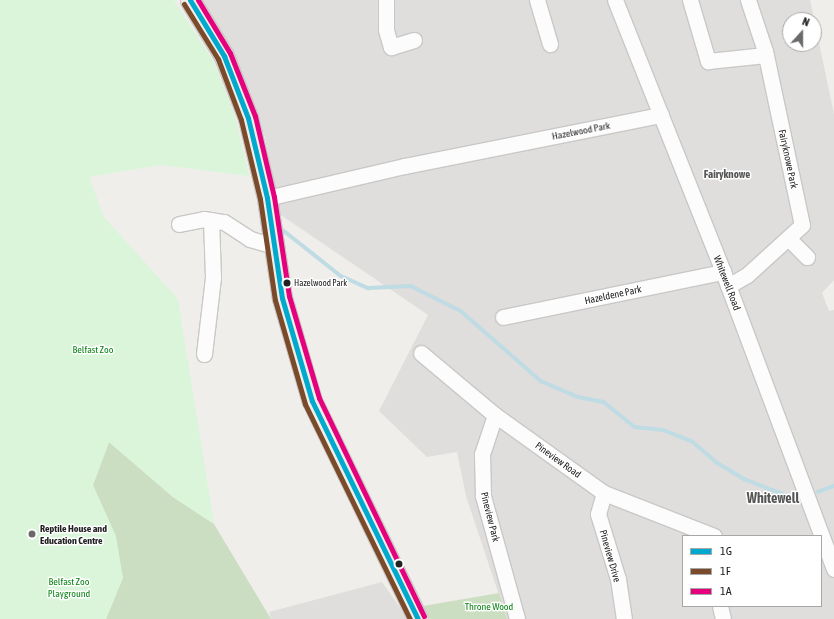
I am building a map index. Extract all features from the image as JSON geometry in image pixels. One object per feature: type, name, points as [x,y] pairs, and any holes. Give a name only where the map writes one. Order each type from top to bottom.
[{"type":"main road","points":[[190,0],[233,76],[248,118],[267,198],[282,298],[312,401],[418,619]]},
{"type":"street","points":[[386,0],[386,30],[391,47],[414,40]]},
{"type":"street","points":[[536,0],[550,44]]},
{"type":"street","name":"Whitewell Road","points":[[615,0],[726,279],[821,535]]},
{"type":"street","points":[[690,0],[708,61],[766,55]]},
{"type":"street","name":"Fairyknowe Park","points":[[726,279],[747,275],[802,225],[766,55],[748,0]]},
{"type":"street","name":"Hazelwood Park","points":[[267,198],[405,166],[661,115]]},
{"type":"street","points":[[204,354],[212,277],[211,220]]},
{"type":"street","points":[[179,224],[211,220],[224,222],[250,239],[275,246]]},
{"type":"street","points":[[788,238],[807,257]]},
{"type":"street","name":"Hazeldene Park","points":[[503,317],[726,279]]},
{"type":"street","name":"Pineview Road","points":[[421,353],[495,415],[604,493],[711,535]]},
{"type":"street","name":"Pineview Park","points":[[495,415],[482,454],[483,496],[517,619]]},
{"type":"street","name":"Pineview Drive","points":[[604,493],[598,514],[618,579],[624,619]]},
{"type":"street","name":"Whitewell Road","points":[[822,538],[834,569]]},
{"type":"street","points":[[720,607],[723,619]]},
{"type":"shaded area","points":[[199,0],[810,0],[813,12],[782,12],[782,52],[821,52],[834,114],[834,280],[822,293],[829,311],[834,310],[834,619],[507,619],[466,496],[457,452],[427,457],[379,411],[428,315],[278,213],[265,137]]},
{"type":"shaded area","points":[[382,582],[408,619],[271,619],[269,612]]},
{"type":"green space","name":"Belfast Zoo","points":[[0,0],[174,0],[214,62],[235,116],[249,176],[161,165],[89,177],[104,217],[178,299],[214,524],[173,497],[109,442],[93,485],[116,536],[123,578],[106,619],[0,619]]},
{"type":"green space","points":[[109,442],[173,497],[214,524],[271,619],[106,619],[123,577],[93,485]]},
{"type":"green space","name":"Throne Wood","points":[[499,593],[507,619],[430,619],[423,606]]},
{"type":"waterway","points":[[283,230],[341,276],[368,288],[411,286],[461,311],[541,381],[578,397],[604,402],[635,427],[663,430],[692,441],[716,462],[744,479],[796,499]]},
{"type":"waterway","points":[[818,492],[834,486]]},
{"type":"transit line","name":"1G","points":[[190,0],[224,56],[248,118],[267,198],[282,298],[312,401],[418,619]]},
{"type":"transit line","name":"1A","points":[[198,0],[230,53],[255,116],[274,197],[289,296],[319,398],[424,616]]},
{"type":"transit line","name":"1F","points":[[184,4],[218,59],[241,120],[260,199],[275,300],[305,404],[410,619]]},
{"type":"place","name":"Hazelwood Park","points":[[287,283]]},
{"type":"place","name":"Reptile House and Education Centre","points":[[32,534]]},
{"type":"district","name":"Fairyknowe","points":[[727,174]]},
{"type":"district","name":"Whitewell","points":[[773,498]]},
{"type":"park label","name":"Belfast Zoo Playground","points":[[69,586]]}]
